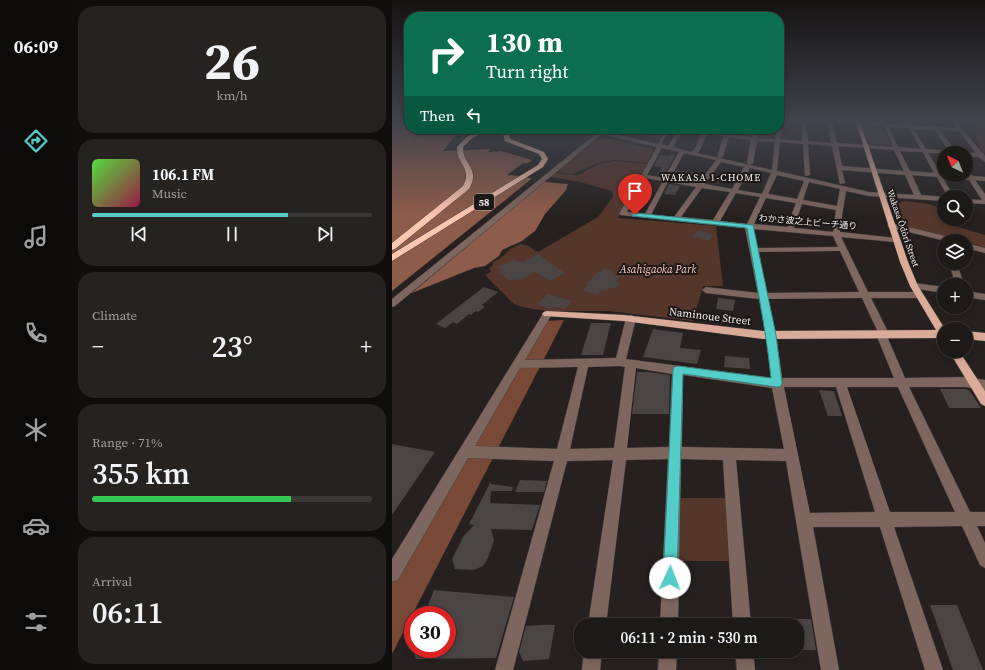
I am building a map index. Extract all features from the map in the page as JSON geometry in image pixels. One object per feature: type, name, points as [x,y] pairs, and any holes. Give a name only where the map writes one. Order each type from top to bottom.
[{"type":"highway","name":"58","points":[[392,247],[460,193],[470,180],[470,170],[460,153]]},
{"type":"highway","name":"58","points":[[392,258],[533,172],[544,163],[544,155],[541,153]]},
{"type":"main road","name":"Wakasa Ōdōri Street","points":[[868,153],[896,240],[914,286],[937,323]]},
{"type":"main road","name":"Naminoue Street","points":[[547,314],[599,315],[631,318],[771,335],[937,335]]},
{"type":"main road","points":[[973,336],[985,337]]},
{"type":"main road","points":[[959,358],[979,384],[985,401]]},
{"type":"street","points":[[392,304],[568,153]]},
{"type":"street","points":[[392,296],[572,153]]},
{"type":"street","points":[[655,153],[642,176],[839,208]]},
{"type":"street","points":[[647,216],[681,153]]},
{"type":"street","points":[[699,153],[807,177],[869,194],[937,199]]},
{"type":"street","points":[[676,219],[720,158],[722,153]]},
{"type":"street","points":[[716,222],[747,169],[751,153]]},
{"type":"street","points":[[777,153],[775,170],[750,226],[753,250],[771,335],[777,383],[804,520],[830,670]]},
{"type":"street","points":[[790,230],[807,177],[806,153]]},
{"type":"street","points":[[837,153],[843,186],[839,208],[837,234],[842,249],[865,296],[902,383],[985,560]]},
{"type":"street","points":[[898,153],[919,198]]},
{"type":"street","points":[[926,153],[937,173]]},
{"type":"street","points":[[973,154],[981,155],[985,160]]},
{"type":"street","points":[[840,168],[937,175]]},
{"type":"street","name":"わかさ波之上ビーチ通り","points":[[642,176],[622,214],[896,240]]},
{"type":"street","points":[[973,176],[985,179]]},
{"type":"street","points":[[973,182],[985,200]]},
{"type":"street","points":[[973,201],[985,200]]},
{"type":"street","points":[[891,225],[937,238]]},
{"type":"street","points":[[973,247],[985,251]]},
{"type":"street","points":[[753,250],[842,249]]},
{"type":"street","points":[[914,286],[937,289]]},
{"type":"street","points":[[706,290],[762,296],[920,295]]},
{"type":"street","points":[[973,295],[985,297]]},
{"type":"street","points":[[392,574],[547,314]]},
{"type":"street","points":[[598,618],[620,454],[625,363],[631,318]]},
{"type":"street","points":[[504,670],[562,455],[584,363]]},
{"type":"street","points":[[517,364],[625,363],[777,383],[979,384]]},
{"type":"street","points":[[669,618],[678,370]]},
{"type":"street","points":[[840,383],[934,670]]},
{"type":"street","points":[[465,452],[562,455],[674,454],[791,456]]},
{"type":"street","points":[[729,455],[741,618]]},
{"type":"street","points":[[804,520],[886,521],[985,519]]},
{"type":"street","points":[[591,670],[592,658]]},
{"type":"street","points":[[667,670],[668,658]]},
{"type":"street","points":[[745,658],[746,670]]},
{"type":"green space","points":[[580,153],[652,153],[647,163],[615,160],[597,163],[573,174],[556,172]]},
{"type":"green space","name":"Asahigaoka Park","points":[[615,161],[646,164],[618,218],[716,226],[723,286],[703,286],[693,321],[609,311],[546,311],[522,307],[514,304],[485,275],[491,272],[489,268],[493,265],[493,262],[501,258],[510,249],[521,244],[529,246],[538,252],[598,217],[613,197],[612,191],[580,182],[550,177],[555,173],[578,175],[598,164]]},
{"type":"green space","points":[[905,201],[929,204],[937,207],[937,226],[955,226],[985,235],[985,248],[973,244],[973,234],[937,234],[900,225],[897,222],[892,207]]},
{"type":"green space","points":[[678,498],[727,498],[731,561],[677,561]]},
{"type":"shaded area","points":[[392,153],[509,153],[532,160],[528,163],[523,163],[507,175],[522,176],[544,182],[568,184],[566,190],[545,214],[535,231],[522,241],[502,250],[499,256],[485,266],[474,268],[392,301]]},
{"type":"shaded area","points":[[564,320],[417,606],[404,606],[404,631],[392,654],[392,576],[547,321]]},
{"type":"pier","points":[[534,177],[546,180],[407,297],[392,303],[392,291]]},
{"type":"building","points":[[672,153],[675,156],[663,176],[657,175],[662,167],[654,166],[660,155],[670,156]]},
{"type":"building","points":[[677,170],[704,174],[698,181],[672,178]]},
{"type":"building","points":[[669,184],[693,188],[680,186],[675,195],[664,194]]},
{"type":"building","points":[[698,230],[714,235],[709,241],[693,236]]},
{"type":"building","points":[[538,254],[565,273],[550,281],[535,272],[521,280],[519,279],[516,281],[514,279],[510,281],[498,272],[502,270],[498,267],[514,259],[518,262],[523,262]]},
{"type":"building","points":[[605,268],[615,273],[613,275],[620,277],[616,282],[620,283],[615,289],[610,287],[606,292],[601,290],[597,295],[583,290],[588,285],[586,284],[599,271],[601,272]]},
{"type":"building","points":[[484,287],[498,292],[482,305],[485,307],[478,312],[476,311],[471,315],[469,314],[457,324],[453,322],[445,328],[436,324]]},
{"type":"building","points":[[548,294],[572,301],[565,309],[554,307],[552,309],[537,304]]},
{"type":"building","points":[[718,298],[735,300],[733,311],[716,309]]},
{"type":"building","points":[[591,323],[611,323],[603,355],[581,355]]},
{"type":"building","points":[[653,329],[683,333],[680,348],[701,350],[697,364],[643,357]]},
{"type":"building","points":[[725,356],[749,358],[750,369],[724,367]]},
{"type":"building","points":[[637,372],[670,375],[669,414],[632,414]]},
{"type":"building","points":[[940,389],[966,389],[970,391],[981,408],[949,408]]},
{"type":"building","points":[[819,390],[834,391],[842,416],[828,416]]},
{"type":"building","points":[[392,444],[435,452],[392,515]]},
{"type":"building","points":[[520,480],[547,481],[544,492],[515,492]]},
{"type":"building","points":[[491,481],[491,484],[513,487],[512,491],[491,491],[490,503],[540,505],[532,530],[491,529],[494,540],[488,558],[483,566],[474,570],[455,569],[452,559],[463,537],[474,525],[469,524]]},
{"type":"building","points":[[434,590],[514,597],[496,658],[416,659],[456,658],[456,606],[428,606]]},
{"type":"building","points":[[930,605],[957,605],[983,670],[953,670]]},
{"type":"building","points":[[804,619],[811,619],[816,650],[804,650]]},
{"type":"building","points":[[555,625],[549,659],[523,661],[519,652],[526,626]]},
{"type":"district","name":"WAKASA 1-CHOME","points":[[711,177]]},
{"type":"route","points":[[635,215],[750,226],[762,296],[771,335],[777,383],[678,370],[670,578]]}]
